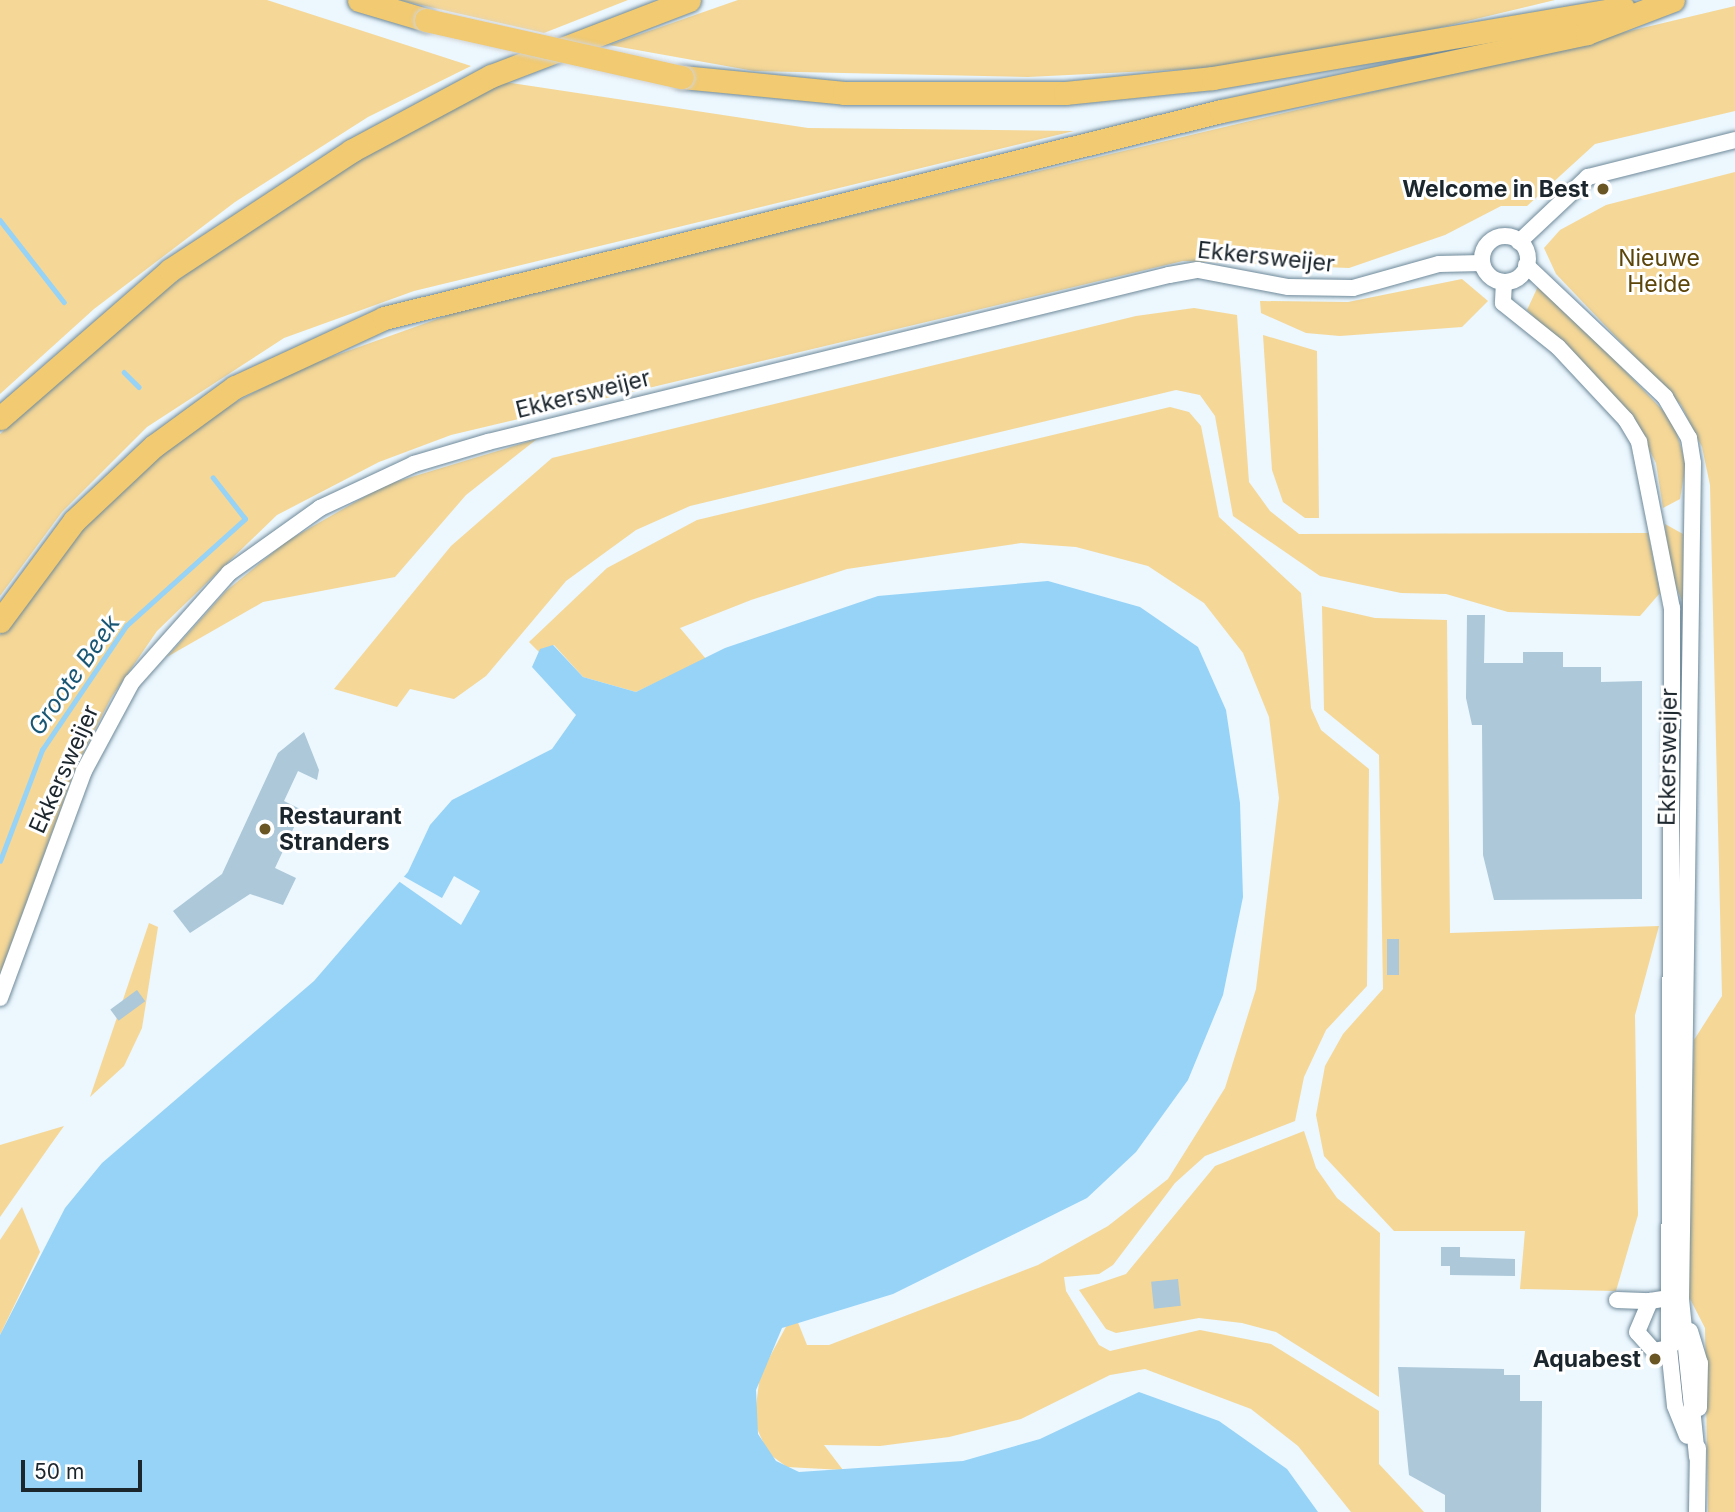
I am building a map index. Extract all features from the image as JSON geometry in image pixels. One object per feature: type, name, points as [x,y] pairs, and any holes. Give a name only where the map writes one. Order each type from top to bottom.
[{"type":"highway","points":[[359,0],[585,61],[682,77],[881,95],[1065,93],[1213,78],[1671,0]]},
{"type":"highway","points":[[0,418],[170,270],[351,151],[491,76],[689,0]]},
{"type":"highway","points":[[0,621],[74,521],[154,446],[235,387],[384,318],[1221,111],[1587,33],[1671,0]]},
{"type":"street","points":[[1519,242],[1527,265],[1520,277],[1504,282],[1490,277],[1482,263],[1493,239],[1519,242],[1588,177],[1735,140]]},
{"type":"street","name":"Ekkersweijer","points":[[0,998],[84,771],[132,682],[229,573],[320,508],[414,464],[488,442],[1169,275],[1198,270],[1288,287],[1353,288],[1453,262],[1482,263]]},
{"type":"street","name":"Ekkersweijer","points":[[1527,265],[1665,397],[1689,438],[1693,463],[1682,1315],[1698,1457]]},
{"type":"street","name":"Ekkersweijer","points":[[1504,282],[1503,303],[1558,347],[1639,442],[1672,608],[1669,1348],[1675,1406],[1698,1457]]},
{"type":"street","points":[[1617,1300],[1650,1301],[1668,1298]]},
{"type":"street","points":[[1650,1301],[1637,1332],[1654,1351],[1669,1348],[1684,1332]]},
{"type":"street","name":"Ekkersweijer","points":[[1682,1315],[1700,1363],[1697,1512]]},
{"type":"green space","points":[[0,0],[267,0],[471,66],[368,117],[235,202],[94,309],[0,394]]},
{"type":"green space","points":[[399,0],[628,0],[544,33]]},
{"type":"green space","points":[[738,0],[1555,0],[1413,34],[1211,68],[1028,77],[754,71],[609,45]]},
{"type":"green space","points":[[1735,6],[1735,111],[1595,144],[1527,206],[1501,206],[1445,235],[1349,268],[1183,261],[451,435],[379,462],[277,515],[157,631],[111,698],[76,767],[0,974],[0,635],[79,526],[164,448],[236,402],[303,367],[482,303]]},
{"type":"green space","points":[[504,82],[808,128],[1074,131],[414,291],[284,338],[147,427],[62,512],[0,596],[0,434],[130,317],[223,246],[355,159]]},
{"type":"green space","name":"Nieuwe Heide","points":[[1735,172],[1735,1512],[1708,1512],[1705,1328],[1686,1291],[1694,1040],[1722,996],[1710,485],[1702,447],[1681,405],[1556,274],[1544,248],[1560,230],[1606,205]]},
{"type":"green space","points":[[1462,279],[1488,301],[1462,327],[1340,336],[1306,333],[1261,313],[1260,301],[1348,302]]},
{"type":"green space","points":[[1540,282],[1673,421],[1686,464],[1680,499],[1663,508],[1656,463],[1631,414],[1527,310]]},
{"type":"green space","points":[[1194,308],[1237,315],[1249,482],[1270,511],[1299,534],[1648,533],[1660,593],[1640,616],[1508,612],[1446,594],[1401,593],[1320,576],[1233,516],[1215,416],[1200,395],[1176,390],[690,506],[636,530],[566,581],[486,676],[454,699],[410,689],[397,707],[334,689],[451,546],[552,458],[1136,316]]},
{"type":"green space","points":[[1263,335],[1317,351],[1319,518],[1305,518],[1283,502],[1272,470]]},
{"type":"green space","points":[[1170,407],[1189,412],[1201,426],[1219,517],[1301,593],[1311,708],[1321,730],[1369,769],[1367,986],[1326,1030],[1304,1077],[1295,1121],[1205,1156],[1175,1183],[1113,1265],[1099,1274],[1064,1277],[1066,1291],[1099,1345],[1110,1351],[1200,1330],[1271,1344],[1379,1411],[1379,1464],[1424,1512],[1351,1512],[1298,1446],[1251,1409],[1145,1369],[1110,1375],[1021,1419],[949,1437],[880,1446],[824,1445],[843,1470],[787,1467],[768,1453],[754,1422],[760,1375],[788,1323],[797,1320],[807,1345],[829,1345],[1038,1265],[1108,1226],[1168,1179],[1225,1088],[1256,989],[1279,798],[1269,717],[1243,653],[1204,603],[1148,566],[1076,547],[1021,543],[847,569],[751,600],[680,628],[706,659],[636,692],[583,677],[554,645],[539,652],[529,642],[607,568],[697,520]]},
{"type":"green space","points":[[537,439],[466,495],[395,577],[263,602],[167,657],[226,591],[287,541],[385,485]]},
{"type":"green space","points":[[1665,524],[1683,534],[1684,605],[1667,566]]},
{"type":"green space","points":[[1322,606],[1375,618],[1447,620],[1450,933],[1659,926],[1635,1015],[1638,1215],[1616,1291],[1520,1289],[1525,1231],[1394,1231],[1324,1156],[1316,1115],[1325,1066],[1343,1034],[1383,989],[1379,755],[1324,710]]},
{"type":"green space","points":[[149,923],[158,927],[142,1028],[124,1066],[90,1097]]},
{"type":"green space","points":[[64,1126],[49,1147],[0,1217],[0,1145]]},
{"type":"green space","points":[[1304,1131],[1316,1168],[1337,1198],[1380,1233],[1379,1397],[1276,1332],[1242,1323],[1199,1318],[1116,1333],[1106,1329],[1079,1290],[1126,1274],[1215,1166]]},
{"type":"green space","points":[[22,1207],[40,1252],[0,1335],[0,1240]]},
{"type":"water","points":[[1048,581],[1140,607],[1198,647],[1226,710],[1240,803],[1243,897],[1223,995],[1188,1080],[1136,1152],[1087,1198],[893,1294],[782,1328],[756,1390],[758,1434],[776,1461],[799,1472],[963,1461],[1040,1439],[1139,1392],[1219,1421],[1287,1469],[1318,1512],[0,1512],[0,1335],[65,1208],[102,1163],[314,981],[408,872],[430,825],[452,800],[552,749],[576,715],[532,667],[540,649],[553,645],[583,677],[636,692],[725,648],[878,596]]},
{"type":"pier","points":[[401,875],[442,898],[454,876],[480,891],[461,925],[397,880]]},
{"type":"building","points":[[1467,615],[1485,615],[1484,663],[1523,663],[1523,652],[1563,652],[1563,667],[1601,667],[1601,682],[1642,681],[1642,899],[1494,900],[1483,855],[1482,725],[1472,725],[1466,698]]},
{"type":"building","points":[[304,732],[319,770],[317,780],[298,771],[284,801],[302,810],[275,868],[296,878],[283,905],[250,894],[190,933],[173,911],[222,874],[278,753]]},
{"type":"building","points":[[1387,939],[1399,939],[1399,975],[1387,975]]},
{"type":"building","points":[[137,990],[145,1001],[119,1021],[110,1009]]},
{"type":"building","points":[[1441,1247],[1460,1247],[1460,1257],[1515,1259],[1515,1276],[1450,1275],[1450,1266],[1441,1266]]},
{"type":"building","points":[[1178,1279],[1181,1306],[1154,1309],[1151,1282]]},
{"type":"building","points":[[1398,1367],[1504,1369],[1504,1375],[1520,1375],[1520,1401],[1542,1401],[1541,1512],[1445,1512],[1445,1495],[1409,1475]]},
{"type":"waterway","name":"Groote Beek","points":[[0,220],[64,302]]},
{"type":"waterway","name":"Groote Beek","points":[[124,372],[139,387]]},
{"type":"waterway","name":"Groote Beek","points":[[0,861],[42,750],[126,626],[245,519],[213,478]]},
{"type":"place","name":"Welcome in Best","points":[[1603,189]]},
{"type":"place","name":"Restaurant Stranders","points":[[265,829]]},
{"type":"place","name":"Aquabest","points":[[1655,1359]]}]
